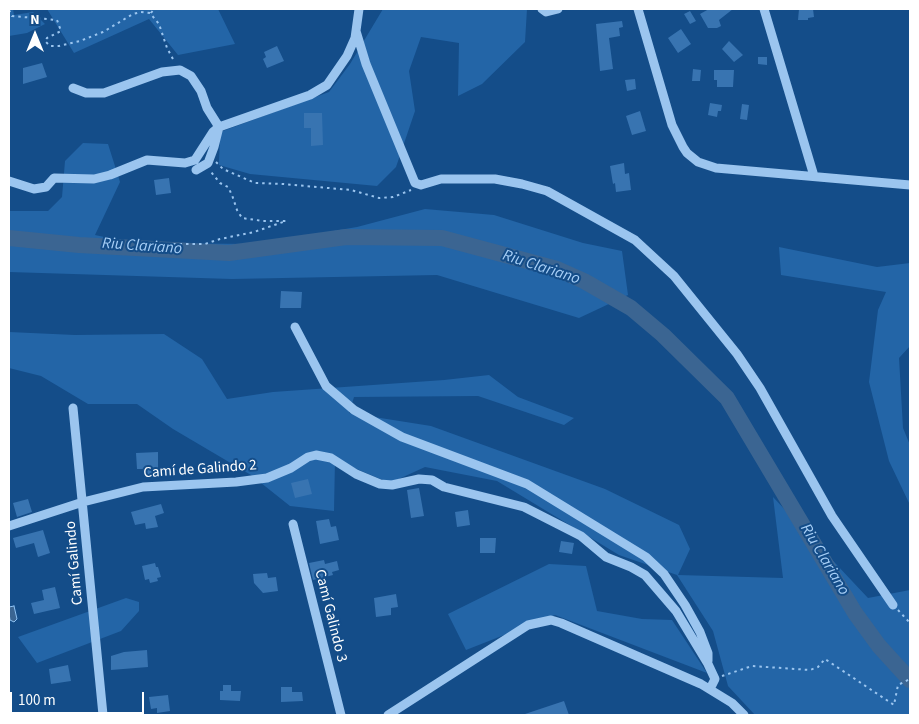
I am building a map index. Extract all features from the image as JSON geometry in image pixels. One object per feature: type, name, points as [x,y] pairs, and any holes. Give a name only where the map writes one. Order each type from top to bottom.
[{"type":"street","points":[[9,181],[34,189],[46,186],[54,178],[94,179],[147,160],[185,163],[195,160],[219,126],[310,95],[327,85],[347,56],[355,38],[359,9]]},
{"type":"street","points":[[542,9],[546,12],[558,9]]},
{"type":"street","points":[[638,9],[672,125],[687,153],[698,162],[716,168],[910,185]]},
{"type":"street","points":[[764,9],[814,176]]},
{"type":"street","points":[[356,30],[366,64],[415,183],[422,185],[442,179],[495,179],[547,191],[635,240],[674,276],[737,354],[760,388],[832,516],[893,605]]},
{"type":"street","points":[[73,88],[86,93],[104,93],[162,72],[180,70],[192,76],[202,91],[207,108],[219,126]]},
{"type":"street","points":[[196,170],[209,159],[219,126]]},
{"type":"street","points":[[295,327],[326,386],[354,410],[402,437],[527,484],[646,557],[664,574],[689,611],[706,644],[708,664]]},
{"type":"street","name":"Camí Galindo","points":[[73,408],[103,715]]},
{"type":"street","name":"Camí de Galindo 2","points":[[9,526],[83,502],[143,487],[259,480],[275,476],[292,468],[308,457],[316,455],[331,458],[356,474],[380,484],[392,485],[419,478],[432,480],[444,486],[524,507],[581,536],[606,557],[645,575],[676,612],[715,679]]},
{"type":"street","name":"Camí Galindo 3","points":[[293,524],[341,715]]},
{"type":"street","points":[[388,715],[528,625],[551,620],[668,668],[710,689],[732,703],[744,715]]},
{"type":"street","points":[[710,689],[715,679]]},
{"type":"path","points":[[151,13],[154,9]]},
{"type":"path","points":[[9,10],[12,16],[57,20],[62,31],[44,41],[50,46],[59,46],[90,37],[108,30],[119,21],[133,14],[141,12],[151,13],[159,24],[167,48],[180,70]]},
{"type":"path","points":[[209,159],[223,169],[255,183],[352,190],[380,198],[412,190],[418,184]]},
{"type":"path","points":[[173,244],[205,244],[254,232],[286,221],[262,221],[242,218],[228,188],[211,175],[209,159]]},
{"type":"path","points":[[893,605],[910,624]]},
{"type":"path","points":[[715,679],[752,666],[810,670],[818,667],[825,659],[894,705],[898,685],[910,679]]},
{"type":"shaded area","points":[[9,9],[13,9],[14,15],[33,12],[45,24],[27,33],[9,36]]},
{"type":"shaded area","points":[[47,9],[218,9],[235,44],[178,55],[149,19],[74,53]]},
{"type":"shaded area","points":[[383,9],[527,9],[525,42],[482,84],[458,96],[459,43],[421,37],[409,71],[415,111],[396,167],[377,186],[250,174],[219,165],[220,132],[329,92],[350,64]]},
{"type":"shaded area","points":[[83,143],[108,144],[120,182],[95,235],[132,243],[255,244],[357,227],[425,209],[494,215],[583,243],[622,251],[628,295],[579,318],[437,275],[232,279],[9,272],[9,211],[48,211],[62,197],[65,161]]},
{"type":"shaded area","points":[[779,247],[877,267],[910,263],[910,346],[899,358],[903,428],[910,445],[910,505],[889,461],[869,382],[878,310],[886,292],[781,275]]},
{"type":"shaded area","points":[[9,332],[75,335],[164,334],[202,359],[227,399],[273,392],[489,375],[518,397],[574,418],[564,425],[478,396],[354,397],[349,413],[431,426],[605,489],[679,525],[690,549],[678,575],[783,578],[773,497],[868,598],[910,590],[910,715],[755,715],[728,686],[713,631],[677,575],[619,555],[497,481],[425,467],[390,483],[335,460],[334,511],[290,506],[251,475],[173,429],[137,404],[88,404],[41,376],[9,368]]},
{"type":"shaded area","points":[[549,564],[586,566],[597,611],[642,619],[672,620],[707,673],[555,615],[466,650],[448,614]]},
{"type":"shaded area","points":[[126,598],[139,602],[139,611],[121,631],[37,663],[18,637]]},
{"type":"shaded area","points":[[14,606],[17,619],[14,622],[10,620],[9,607]]},
{"type":"building","points":[[709,9],[733,9],[719,20],[721,26],[708,28],[700,14]]},
{"type":"building","points":[[799,9],[813,9],[814,17],[808,18],[808,20],[798,20]]},
{"type":"building","points":[[690,11],[696,21],[690,24],[684,14]]},
{"type":"building","points":[[622,21],[623,27],[619,28],[620,36],[609,38],[613,69],[600,71],[596,24]]},
{"type":"building","points":[[681,29],[691,44],[678,53],[668,38]]},
{"type":"building","points":[[729,41],[743,55],[734,62],[722,49]]},
{"type":"building","points":[[277,46],[284,61],[267,68],[263,59],[266,57],[264,52]]},
{"type":"building","points":[[758,57],[767,57],[767,65],[758,64]]},
{"type":"building","points":[[42,63],[47,77],[23,84],[23,68]]},
{"type":"building","points":[[693,69],[701,70],[700,81],[692,81]]},
{"type":"building","points":[[714,70],[734,70],[733,87],[717,87],[717,80],[714,80]]},
{"type":"building","points":[[635,79],[636,89],[627,91],[625,80]]},
{"type":"building","points":[[710,103],[722,105],[717,117],[708,115]]},
{"type":"building","points":[[742,104],[749,105],[747,120],[740,119]]},
{"type":"building","points":[[640,111],[646,131],[632,135],[626,116]]},
{"type":"building","points":[[304,113],[322,113],[323,145],[311,146],[311,128],[304,128]]},
{"type":"building","points":[[624,163],[625,174],[629,173],[631,190],[616,192],[610,166]]},
{"type":"building","points":[[169,178],[171,193],[156,195],[154,180]]},
{"type":"building","points":[[281,291],[302,292],[301,308],[280,308]]},
{"type":"building","points":[[158,452],[158,474],[143,475],[143,469],[137,469],[136,453]]},
{"type":"building","points":[[308,479],[312,494],[295,498],[291,483]]},
{"type":"building","points":[[419,488],[424,516],[411,518],[407,490]]},
{"type":"building","points":[[28,499],[32,512],[17,517],[13,503]]},
{"type":"building","points":[[161,504],[164,513],[155,516],[158,527],[146,529],[145,523],[135,525],[131,512]]},
{"type":"building","points":[[468,510],[470,525],[457,527],[455,512]]},
{"type":"building","points":[[329,519],[331,527],[336,526],[339,540],[320,544],[316,521]]},
{"type":"building","points":[[43,530],[50,553],[38,557],[34,543],[16,548],[13,538]]},
{"type":"building","points":[[480,538],[496,538],[495,553],[480,553]]},
{"type":"building","points":[[561,541],[574,543],[572,554],[559,552]]},
{"type":"building","points":[[324,560],[325,564],[337,561],[339,570],[332,572],[333,575],[313,580],[309,563]]},
{"type":"building","points":[[155,563],[161,577],[157,578],[158,581],[150,583],[149,579],[145,580],[142,566]]},
{"type":"building","points":[[267,573],[268,578],[276,577],[278,591],[263,593],[254,583],[253,574]]},
{"type":"building","points":[[55,587],[60,608],[34,614],[31,603],[44,600],[42,590]]},
{"type":"building","points":[[396,594],[398,607],[391,608],[391,615],[376,617],[374,598]]},
{"type":"building","points":[[147,650],[148,667],[111,670],[111,656],[124,652]]},
{"type":"building","points":[[68,665],[71,681],[51,684],[49,669]]},
{"type":"building","points":[[223,685],[231,685],[231,691],[241,691],[240,701],[220,700],[220,691],[223,691]]},
{"type":"building","points":[[281,687],[292,687],[292,692],[302,692],[303,701],[281,702]]},
{"type":"building","points":[[168,695],[170,711],[157,713],[157,708],[151,709],[149,697]]},
{"type":"building","points":[[564,701],[569,715],[525,714]]},
{"type":"waterway","name":"Riu Clariano","points":[[9,238],[79,245],[229,253],[346,237],[442,238],[557,269],[584,281],[631,308],[663,335],[727,398],[855,613],[879,646],[910,680]]}]
